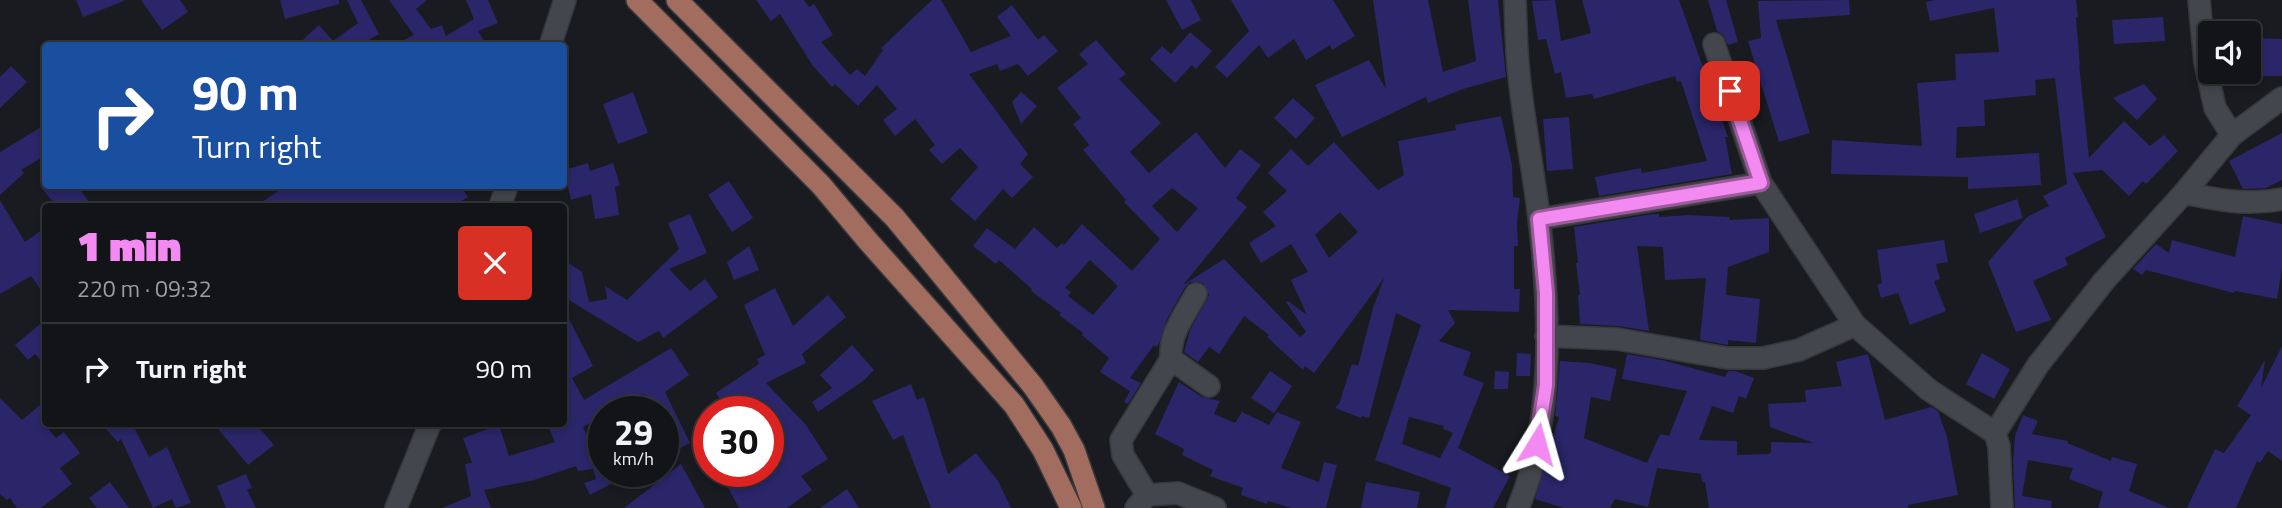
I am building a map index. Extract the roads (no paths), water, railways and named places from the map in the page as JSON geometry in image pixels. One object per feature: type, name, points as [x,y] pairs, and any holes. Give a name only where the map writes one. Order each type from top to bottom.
[{"type":"main road","points":[[637,0],[821,185],[1014,405],[1043,450],[1071,508]]},
{"type":"main road","points":[[677,0],[895,218],[1033,386],[1074,450],[1094,508]]},
{"type":"street","points":[[551,42],[565,0]]},
{"type":"street","points":[[1515,0],[1518,65],[1546,293],[1546,385],[1537,444],[1518,508]]},
{"type":"street","points":[[2199,0],[2204,62],[2215,108],[2232,135]]},
{"type":"street","points":[[1714,44],[1761,183],[1855,325],[1929,390],[1995,433],[1999,446],[2002,508]]},
{"type":"street","points":[[1995,433],[2038,365],[2104,281],[2184,193],[2232,135],[2282,98]]},
{"type":"street","points":[[1539,219],[1761,183]]},
{"type":"street","points":[[2184,193],[2223,202],[2261,203],[2282,198]]},
{"type":"street","points":[[1196,293],[1175,331],[1170,346],[1171,359],[1121,440],[1123,456],[1142,501],[1178,493],[1215,508]]},
{"type":"street","points":[[1546,336],[1617,339],[1727,358],[1763,358],[1799,350],[1855,325]]},
{"type":"street","points":[[1171,359],[1209,386]]},
{"type":"street","points":[[396,508],[429,427]]}]
